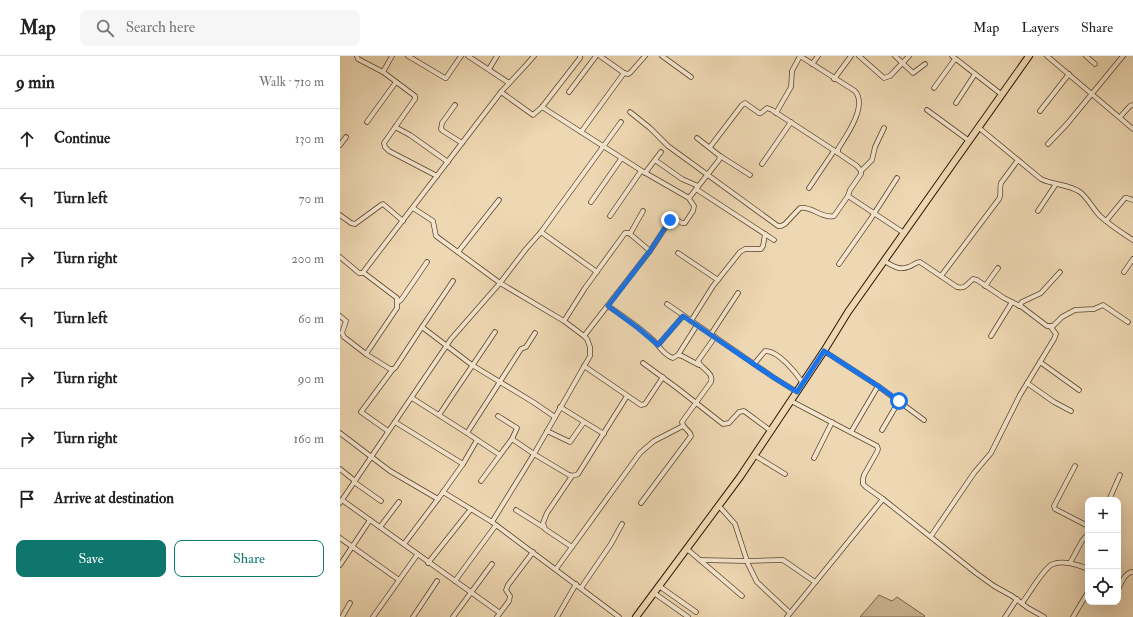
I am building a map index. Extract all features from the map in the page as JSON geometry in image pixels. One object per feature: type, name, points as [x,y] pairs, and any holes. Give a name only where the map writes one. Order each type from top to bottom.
[{"type":"main road","points":[[636,617],[754,455],[803,383],[848,312],[968,140],[1029,56]]},
{"type":"street","points":[[356,56],[383,72],[416,98],[384,143],[385,147],[389,151],[437,176]]},
{"type":"street","points":[[383,72],[392,56]]},
{"type":"street","points":[[408,56],[445,78],[461,56]]},
{"type":"street","points":[[468,56],[509,83]]},
{"type":"street","points":[[489,69],[497,56]]},
{"type":"street","points":[[364,273],[364,271],[501,92],[534,56]]},
{"type":"street","points":[[501,92],[532,115],[535,114],[542,107],[580,56]]},
{"type":"street","points":[[569,92],[596,56]]},
{"type":"street","points":[[600,56],[628,74],[644,56]]},
{"type":"street","points":[[662,56],[691,77]]},
{"type":"street","points":[[776,113],[791,87],[792,71],[800,56],[858,95],[857,115],[838,149],[838,153]]},
{"type":"street","points":[[812,64],[818,56]]},
{"type":"street","points":[[834,79],[850,56]]},
{"type":"street","points":[[859,56],[884,78],[890,76],[909,56]]},
{"type":"street","points":[[895,56],[913,73],[925,64]]},
{"type":"street","points":[[1047,56],[1133,129]]},
{"type":"street","points":[[1086,56],[1095,64]]},
{"type":"street","points":[[1048,144],[1123,56]]},
{"type":"street","points":[[934,88],[953,58],[1001,94]]},
{"type":"street","points":[[581,132],[624,72]]},
{"type":"street","points":[[956,103],[975,74]]},
{"type":"street","points":[[1040,111],[1069,74]]},
{"type":"street","points":[[366,122],[396,82]]},
{"type":"street","points":[[710,147],[734,114],[743,104],[747,104],[759,113],[767,108],[776,113],[838,153],[857,166],[861,171]]},
{"type":"street","points":[[455,105],[442,123],[441,129],[462,143]]},
{"type":"street","points":[[1120,117],[1130,106],[1133,105]]},
{"type":"street","points":[[542,107],[643,172],[690,198],[694,208],[685,223],[682,223],[674,218],[671,219],[650,251],[584,336]]},
{"type":"street","points":[[926,110],[968,140]]},
{"type":"street","points":[[630,112],[650,128],[668,146],[778,226],[785,224],[800,208],[809,209],[828,217],[834,216],[848,196],[850,190],[861,174],[861,171],[872,160],[875,146],[884,128]]},
{"type":"street","points":[[533,552],[508,585],[506,590],[510,598],[499,615],[471,592],[417,555],[404,544],[341,502],[446,346],[541,232],[621,122]]},
{"type":"street","points":[[762,164],[791,122]]},
{"type":"street","points":[[395,127],[410,135],[448,162]]},
{"type":"street","points":[[978,127],[1041,179],[1080,192],[1106,222],[1133,240]]},
{"type":"street","points":[[340,145],[346,137]]},
{"type":"street","points":[[697,138],[720,156],[750,176]]},
{"type":"street","points":[[809,188],[834,151]]},
{"type":"street","points":[[610,216],[643,172],[661,152]]},
{"type":"street","points":[[690,198],[719,160],[720,156]]},
{"type":"street","points":[[591,202],[621,158]]},
{"type":"street","points":[[655,160],[774,240]]},
{"type":"street","points":[[941,276],[999,199],[1001,194],[1001,183],[1018,160]]},
{"type":"street","points":[[839,264],[897,178]]},
{"type":"street","points":[[1038,211],[1056,184]]},
{"type":"street","points":[[848,196],[904,233]]},
{"type":"street","points":[[1106,222],[1126,198],[1132,199]]},
{"type":"street","points":[[458,252],[499,200]]},
{"type":"street","points":[[340,215],[351,223],[355,224],[382,204],[385,204],[403,221]]},
{"type":"street","points":[[413,208],[433,221],[436,236],[500,282],[584,336],[587,339],[591,350],[590,356],[494,523],[455,581]]},
{"type":"street","points":[[630,234],[643,211]]},
{"type":"street","points":[[541,232],[597,272]]},
{"type":"street","points":[[564,322],[585,288],[625,233],[630,234],[650,251]]},
{"type":"street","points":[[691,321],[718,280],[740,252],[745,249],[761,248],[763,246],[765,234]]},
{"type":"street","points":[[678,253],[718,280]]},
{"type":"street","points":[[340,257],[359,273],[364,273],[397,298],[397,308],[366,354]]},
{"type":"street","points":[[1124,272],[1133,259]]},
{"type":"street","points":[[884,260],[893,266],[900,268],[907,268],[920,262],[957,287],[965,287],[973,279],[977,280],[1019,306],[1047,326],[1050,326],[1056,334],[1027,383],[991,453],[974,473],[930,536]]},
{"type":"street","points":[[398,302],[401,300],[427,262]]},
{"type":"street","points":[[985,286],[998,268]]},
{"type":"street","points":[[1019,306],[1022,302],[1041,293],[1060,272]]},
{"type":"street","points":[[388,431],[361,412],[392,369],[395,368],[453,281]]},
{"type":"street","points":[[700,366],[698,363],[699,359],[738,293]]},
{"type":"street","points":[[991,336],[1012,302]]},
{"type":"street","points":[[667,304],[797,392]]},
{"type":"street","points":[[1050,326],[1053,326],[1062,316],[1075,310],[1094,309],[1102,305],[1128,322]]},
{"type":"street","points":[[608,306],[638,328],[658,345],[670,358],[682,356],[710,373],[712,378],[711,382],[683,420],[682,425],[691,434],[690,438],[641,503]]},
{"type":"street","points":[[340,316],[346,321],[342,333],[344,337],[366,354],[392,369]]},
{"type":"street","points":[[658,345],[683,316]]},
{"type":"street","points":[[678,356],[697,325]]},
{"type":"street","points":[[422,328],[472,366],[555,417]]},
{"type":"street","points":[[439,415],[495,332]]},
{"type":"street","points":[[467,433],[521,349],[526,347],[535,333]]},
{"type":"street","points":[[754,364],[765,352],[769,351],[784,361],[798,375],[803,383]]},
{"type":"street","points":[[824,351],[878,386],[924,420]]},
{"type":"street","points":[[1040,362],[1079,390]]},
{"type":"street","points":[[643,363],[723,424],[729,423],[739,412],[744,411],[771,430]]},
{"type":"street","points":[[584,366],[638,404],[643,405],[663,377]]},
{"type":"street","points":[[1027,383],[1054,402],[1071,411]]},
{"type":"street","points":[[850,432],[878,386]]},
{"type":"street","points":[[543,527],[543,520],[547,513],[572,476],[578,474],[627,396]]},
{"type":"street","points":[[412,398],[500,455]]},
{"type":"street","points":[[790,401],[877,446],[878,452],[864,475],[863,484],[976,573],[1044,617]]},
{"type":"street","points":[[882,430],[899,401]]},
{"type":"street","points":[[560,407],[604,434]]},
{"type":"street","points":[[481,481],[512,439],[517,428],[498,416]]},
{"type":"street","points":[[395,422],[464,464]]},
{"type":"street","points":[[547,431],[570,442],[584,422]]},
{"type":"street","points":[[814,458],[832,422]]},
{"type":"street","points":[[556,569],[640,453],[654,441],[683,426]]},
{"type":"street","points":[[340,433],[390,471],[438,499]]},
{"type":"street","points":[[512,439],[534,454],[572,476]]},
{"type":"street","points":[[404,544],[464,464],[477,440]]},
{"type":"street","points":[[754,455],[785,474]]},
{"type":"street","points":[[1075,466],[1054,506],[1055,509],[1085,524]]},
{"type":"street","points":[[340,469],[381,501]]},
{"type":"street","points":[[1110,497],[1120,475]]},
{"type":"street","points":[[443,492],[494,523],[619,617]]},
{"type":"street","points":[[787,617],[883,499]]},
{"type":"street","points":[[380,528],[399,502]]},
{"type":"street","points":[[718,506],[735,524],[747,561],[757,582],[790,613]]},
{"type":"street","points":[[428,562],[471,509]]},
{"type":"street","points":[[516,510],[572,547]]},
{"type":"street","points":[[340,565],[370,520]]},
{"type":"street","points":[[581,588],[611,544],[622,524]]},
{"type":"street","points":[[340,538],[399,580]]},
{"type":"street","points":[[1070,563],[1085,538]]},
{"type":"street","points":[[687,549],[742,596]]},
{"type":"street","points":[[373,617],[417,555]]},
{"type":"street","points":[[700,560],[783,560],[815,582]]},
{"type":"street","points":[[1022,603],[1039,579],[1051,566],[1056,563],[1070,563],[1086,569]]},
{"type":"street","points":[[453,617],[492,564]]},
{"type":"street","points":[[1121,584],[1128,573],[1133,572]]},
{"type":"street","points":[[413,617],[437,581]]},
{"type":"street","points":[[557,617],[576,584]]},
{"type":"street","points":[[659,586],[696,612]]},
{"type":"street","points":[[654,593],[688,617]]},
{"type":"street","points":[[1073,617],[1085,597]]},
{"type":"street","points":[[1005,617],[1017,599]]},
{"type":"street","points":[[342,617],[350,603]]},
{"type":"shaded area","points":[[879,595],[892,601],[897,597],[925,616],[860,617]]},
{"type":"route","points":[[670,220],[650,251],[608,306],[658,345],[683,316],[797,392],[824,351],[899,401]]}]
